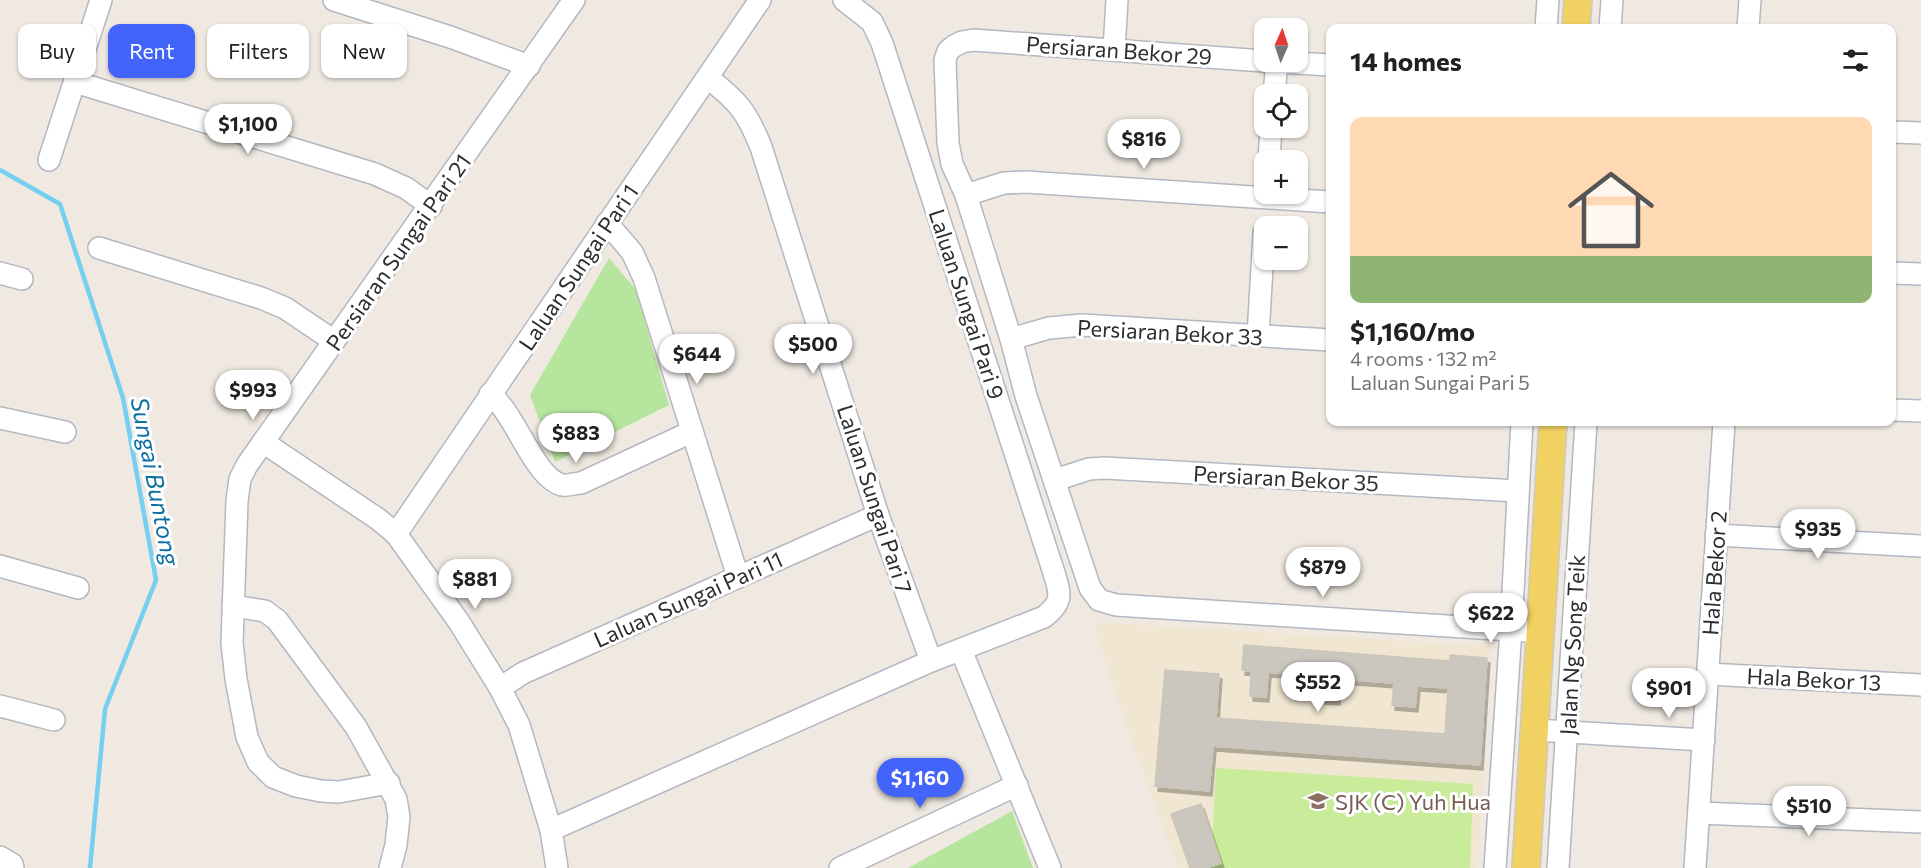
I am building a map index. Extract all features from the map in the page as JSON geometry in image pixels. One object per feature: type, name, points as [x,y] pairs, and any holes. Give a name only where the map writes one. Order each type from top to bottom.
[{"type":"main road","points":[[1576,24],[1578,0]]},
{"type":"main road","points":[[1526,868],[1553,426]]},
{"type":"street","points":[[49,160],[101,0]]},
{"type":"street","points":[[334,0],[529,66]]},
{"type":"street","name":"Persiaran Sungai Pari 21","points":[[392,791],[339,792],[296,786],[273,777],[258,762],[248,737],[236,678],[232,643],[237,501],[240,479],[263,441],[431,206],[574,0]]},
{"type":"street","name":"Laluan Sungai Pari 1","points":[[396,534],[760,0]]},
{"type":"street","name":"Laluan Sungai Pari 9","points":[[844,0],[872,22],[882,43],[1059,589],[1059,600],[1054,609],[1044,617],[961,650]]},
{"type":"street","points":[[1114,50],[1117,0]]},
{"type":"street","points":[[1546,24],[1548,0]]},
{"type":"street","points":[[1610,24],[1612,0]]},
{"type":"street","points":[[1748,24],[1750,0]]},
{"type":"street","name":"Persiaran Bekor 29","points":[[966,195],[952,164],[948,143],[945,60],[948,51],[962,42],[973,40],[1254,60]]},
{"type":"street","points":[[1308,64],[1326,65]]},
{"type":"street","name":"Laluan Sungai Pari 7","points":[[708,78],[733,98],[749,118],[761,147],[878,515],[931,661]]},
{"type":"street","points":[[75,82],[375,174],[406,188],[431,206]]},
{"type":"street","points":[[1896,132],[1921,133]]},
{"type":"street","points":[[1254,195],[1026,182],[1004,183],[966,195],[1011,339],[1026,396],[1090,588],[1099,600],[1116,605],[1540,632]]},
{"type":"street","points":[[1308,200],[1326,202]]},
{"type":"street","points":[[607,223],[632,252],[644,278],[738,577]]},
{"type":"street","points":[[99,248],[261,297],[285,308],[334,341]]},
{"type":"street","points":[[1258,336],[1262,270]]},
{"type":"street","points":[[0,273],[22,279]]},
{"type":"street","points":[[1896,273],[1921,274]]},
{"type":"street","name":"Persiaran Bekor 33","points":[[1011,339],[1049,328],[1082,325],[1326,340]]},
{"type":"street","points":[[490,394],[506,411],[547,477],[564,485],[581,483],[691,432]]},
{"type":"street","points":[[1896,410],[1921,411]]},
{"type":"street","points":[[0,417],[65,432]]},
{"type":"street","points":[[1495,868],[1522,426]]},
{"type":"street","name":"Jalan Ng Song Teik","points":[[1558,868],[1586,426]]},
{"type":"street","name":"Hala Bekor 2","points":[[1695,868],[1724,426]]},
{"type":"street","points":[[263,441],[378,519],[396,534],[459,622],[500,688],[519,725],[551,830],[556,868]]},
{"type":"street","name":"Persiaran Bekor 35","points":[[1055,480],[1089,469],[1104,468],[1518,491]]},
{"type":"street","name":"Laluan Sungai Pari 11","points":[[500,688],[523,673],[878,515]]},
{"type":"street","points":[[1716,535],[1921,546]]},
{"type":"street","points":[[0,566],[78,588]]},
{"type":"street","points":[[233,606],[265,612],[277,620],[356,727],[392,791],[399,817],[396,845],[390,868]]},
{"type":"street","points":[[551,830],[931,661],[961,650],[1050,868]]},
{"type":"street","name":"Hala Bekor 13","points":[[1708,674],[1921,685]]},
{"type":"street","points":[[0,706],[54,720]]},
{"type":"street","points":[[1535,730],[1704,740]]},
{"type":"street","points":[[840,868],[1017,785]]},
{"type":"street","points":[[1699,813],[1921,822]]},
{"type":"street","points":[[0,857],[12,864],[13,868]]},
{"type":"shaded area","name":"SJK (C) Yuh Hua","points":[[1093,622],[1491,646],[1478,868],[1178,868],[1129,734]]},
{"type":"green space","points":[[609,258],[636,290],[669,405],[555,462],[530,395]]},
{"type":"green space","points":[[1216,768],[1473,784],[1470,868],[1211,868]]},
{"type":"green space","points":[[1012,811],[1033,868],[908,868]]},
{"type":"building","points":[[1244,645],[1450,661],[1450,655],[1487,658],[1480,765],[1213,746],[1209,791],[1155,786],[1165,670],[1219,674],[1216,718],[1445,734],[1448,688],[1417,686],[1415,707],[1392,705],[1394,683],[1339,679],[1337,700],[1322,699],[1324,676],[1268,672],[1266,697],[1250,696],[1251,671],[1242,670]]},
{"type":"building","points":[[1201,804],[1221,863],[1206,868],[1190,868],[1171,814]]},
{"type":"waterway","name":"Sungai Buntong","points":[[0,170],[60,204],[123,398],[156,580],[105,709],[90,868]]},
{"type":"place","name":"SJK (C) Yuh Hua","points":[[1318,801]]}]
